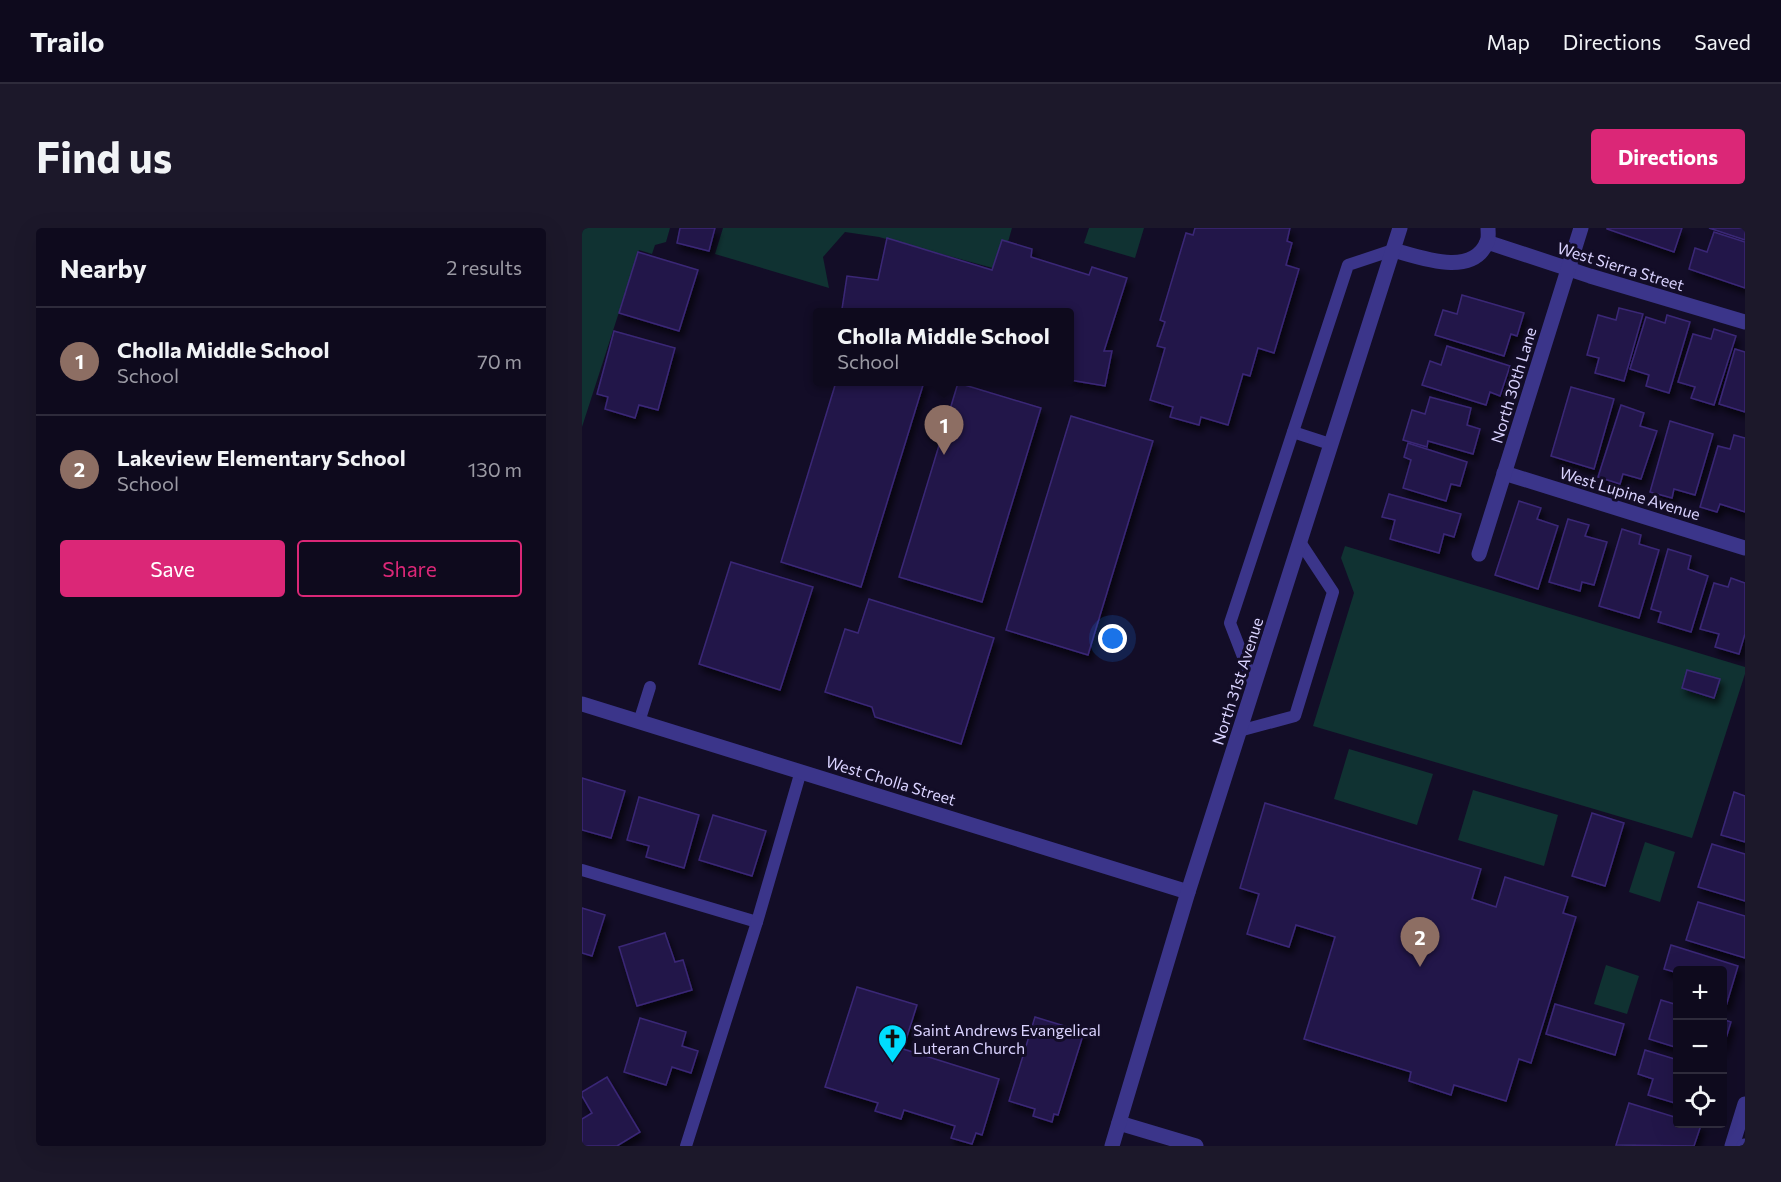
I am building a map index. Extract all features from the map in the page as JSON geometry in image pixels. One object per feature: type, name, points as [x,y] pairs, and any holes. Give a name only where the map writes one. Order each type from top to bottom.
[{"type":"street","name":"North 31st Avenue","points":[[1112,1146],[1188,892],[1400,228]]},
{"type":"street","name":"North 30th Lane","points":[[1479,554],[1581,228]]},
{"type":"street","name":"West Sierra Street","points":[[1393,250],[1427,260],[1458,264],[1475,258],[1488,235],[1568,269],[1745,322]]},
{"type":"street","name":"West Lupine Avenue","points":[[1504,473],[1745,548]]},
{"type":"street","name":"West Cholla Street","points":[[582,704],[1188,892]]},
{"type":"street","points":[[1732,1146],[1745,1104]]},
{"type":"street","points":[[1119,1123],[1196,1146]]},
{"type":"lane","points":[[1254,685],[1230,623],[1348,265],[1393,250]]},
{"type":"lane","points":[[1293,432],[1330,444]]},
{"type":"lane","points":[[1239,731],[1295,716],[1299,704],[1333,592],[1300,542]]},
{"type":"lane","points":[[639,722],[650,687]]},
{"type":"lane","points":[[686,1146],[757,922],[801,771]]},
{"type":"lane","points":[[582,870],[757,922]]},
{"type":"green space","points":[[582,228],[670,228],[666,242],[655,245],[652,254],[639,250],[582,427]]},
{"type":"green space","points":[[723,228],[1012,228],[1000,270],[879,237],[845,232],[823,257],[829,288],[715,254]]},
{"type":"green space","points":[[1089,228],[1144,228],[1135,258],[1084,243]]},
{"type":"green space","points":[[1345,546],[1745,667],[1745,674],[1692,838],[1313,726],[1354,593],[1341,558]]},
{"type":"green space","points":[[1349,749],[1433,774],[1417,825],[1334,799]]},
{"type":"green space","points":[[1473,790],[1558,815],[1544,866],[1458,840]]},
{"type":"green space","points":[[1645,842],[1675,852],[1660,902],[1629,892]]},
{"type":"green space","points":[[1606,965],[1639,976],[1627,1014],[1594,1004]]},
{"type":"building","points":[[680,228],[715,228],[709,251],[677,243]]},
{"type":"building","points":[[1195,228],[1290,228],[1287,241],[1292,243],[1286,265],[1299,269],[1274,353],[1258,348],[1250,376],[1243,374],[1228,425],[1201,417],[1199,425],[1170,417],[1173,407],[1150,400],[1165,348],[1157,346],[1165,322],[1160,320],[1186,233],[1193,235]]},
{"type":"building","points":[[1607,228],[1682,228],[1674,252]]},
{"type":"building","points":[[1709,228],[1745,228],[1745,240]]},
{"type":"building","points":[[1714,232],[1745,242],[1745,288],[1689,269],[1695,248],[1707,252]]},
{"type":"building","points":[[887,238],[992,270],[1002,240],[1032,249],[1031,257],[1089,275],[1092,267],[1127,278],[1104,351],[1112,351],[1105,386],[1074,381],[1074,308],[842,308],[847,276],[878,280]]},
{"type":"building","points":[[638,252],[698,270],[679,331],[619,313]]},
{"type":"building","points":[[1462,295],[1524,313],[1517,336],[1511,334],[1504,356],[1435,335],[1443,310],[1457,314]]},
{"type":"building","points":[[1619,308],[1643,314],[1624,381],[1595,373],[1599,358],[1587,355],[1598,315],[1616,320]]},
{"type":"building","points":[[1667,315],[1690,322],[1669,393],[1646,386],[1649,375],[1630,369],[1646,317],[1665,323]]},
{"type":"building","points":[[1714,329],[1736,336],[1714,405],[1691,398],[1695,387],[1678,382],[1693,334],[1711,339]]},
{"type":"building","points":[[614,331],[675,348],[658,410],[639,405],[635,418],[605,409],[608,397],[597,394]]},
{"type":"building","points":[[1447,346],[1510,366],[1500,396],[1490,392],[1486,405],[1422,385],[1430,361],[1441,365]]},
{"type":"building","points":[[1735,349],[1745,352],[1745,412],[1719,404]]},
{"type":"building","points":[[835,386],[923,386],[861,587],[781,562]]},
{"type":"building","points":[[957,386],[968,386],[1041,408],[982,602],[899,577]]},
{"type":"building","points":[[1571,387],[1614,399],[1594,469],[1551,456]]},
{"type":"building","points":[[1430,397],[1471,408],[1467,425],[1480,429],[1473,454],[1428,441],[1427,447],[1403,440],[1412,410],[1425,414]]},
{"type":"building","points":[[1621,405],[1644,413],[1640,426],[1657,431],[1641,479],[1623,474],[1620,484],[1598,477]]},
{"type":"building","points":[[1071,416],[1153,441],[1088,655],[1006,630]]},
{"type":"building","points":[[1670,421],[1713,434],[1695,495],[1674,489],[1672,498],[1650,492]]},
{"type":"building","points":[[1734,435],[1745,438],[1745,512],[1720,504],[1717,512],[1700,507],[1718,446],[1730,449]]},
{"type":"building","points":[[1408,443],[1467,462],[1460,486],[1451,484],[1446,501],[1403,488],[1411,460],[1404,457]]},
{"type":"building","points":[[1389,494],[1461,514],[1454,537],[1444,534],[1439,553],[1390,539],[1395,520],[1382,517]]},
{"type":"building","points":[[1519,501],[1541,508],[1537,519],[1558,526],[1538,589],[1495,575]]},
{"type":"building","points":[[1568,519],[1589,525],[1585,536],[1607,542],[1594,585],[1582,582],[1580,591],[1549,582]]},
{"type":"building","points":[[1622,529],[1641,535],[1639,544],[1659,550],[1639,618],[1599,606]]},
{"type":"building","points":[[1668,549],[1691,556],[1688,569],[1708,576],[1691,632],[1658,622],[1661,612],[1651,609]]},
{"type":"building","points":[[731,562],[813,587],[780,690],[699,664]]},
{"type":"building","points":[[1731,578],[1745,583],[1745,634],[1739,654],[1715,647],[1719,634],[1700,629],[1714,583],[1728,587]]},
{"type":"building","points":[[869,599],[994,638],[961,744],[875,717],[872,707],[825,692],[845,629],[858,633]]},
{"type":"building","points":[[1687,670],[1720,679],[1714,698],[1682,688]]},
{"type":"building","points":[[582,778],[625,791],[611,838],[582,830]]},
{"type":"building","points":[[1734,792],[1745,796],[1745,842],[1721,835]]},
{"type":"building","points":[[639,797],[699,815],[684,868],[646,857],[649,846],[627,840]]},
{"type":"building","points":[[1265,803],[1481,869],[1472,899],[1496,907],[1505,877],[1568,897],[1563,913],[1576,917],[1531,1063],[1519,1059],[1506,1101],[1454,1085],[1451,1095],[1409,1081],[1411,1072],[1304,1039],[1335,937],[1296,925],[1289,947],[1247,934],[1259,894],[1240,888]]},
{"type":"building","points":[[1592,813],[1624,823],[1605,886],[1572,876]]},
{"type":"building","points":[[713,815],[766,831],[752,876],[699,860]]},
{"type":"building","points":[[1712,844],[1745,854],[1745,901],[1698,887]]},
{"type":"building","points":[[1698,902],[1745,916],[1745,958],[1686,940]]},
{"type":"building","points":[[582,908],[605,915],[592,956],[582,953]]},
{"type":"building","points":[[665,933],[675,962],[683,960],[692,990],[637,1006],[619,947]]},
{"type":"building","points":[[1671,945],[1738,966],[1727,1003],[1727,966],[1673,966],[1673,972],[1664,969]]},
{"type":"building","name":"Saint Andrews Evangelical Luteran Church","points":[[857,987],[917,1005],[903,1049],[999,1079],[982,1135],[976,1133],[972,1144],[951,1138],[955,1126],[904,1110],[901,1119],[875,1111],[878,1103],[825,1087]]},
{"type":"building","points":[[1661,1000],[1673,1004],[1673,1046],[1649,1039]]},
{"type":"building","points":[[1555,1004],[1624,1024],[1615,1055],[1546,1034]]},
{"type":"building","points":[[1035,1017],[1084,1032],[1058,1115],[1054,1114],[1052,1122],[1033,1116],[1035,1109],[1009,1101]]},
{"type":"building","points":[[640,1018],[686,1032],[682,1046],[698,1051],[691,1073],[672,1067],[666,1085],[624,1072]]},
{"type":"building","points":[[1727,1021],[1731,1022],[1727,1035]]},
{"type":"building","points":[[1645,1050],[1673,1058],[1673,1102],[1648,1095],[1653,1079],[1638,1074]]},
{"type":"building","points":[[607,1077],[640,1132],[617,1146],[582,1146],[582,1119],[592,1113],[582,1092]]},
{"type":"building","points":[[1629,1103],[1673,1116],[1673,1128],[1700,1128],[1694,1146],[1616,1145]]},
{"type":"place","name":"Cholla Middle School","points":[[944,455]]},
{"type":"place","name":"Lakeview Elementary School","points":[[1420,967]]},
{"type":"place","name":"Saint Andrews Evangelical Luteran Church","points":[[892,1064]]}]
